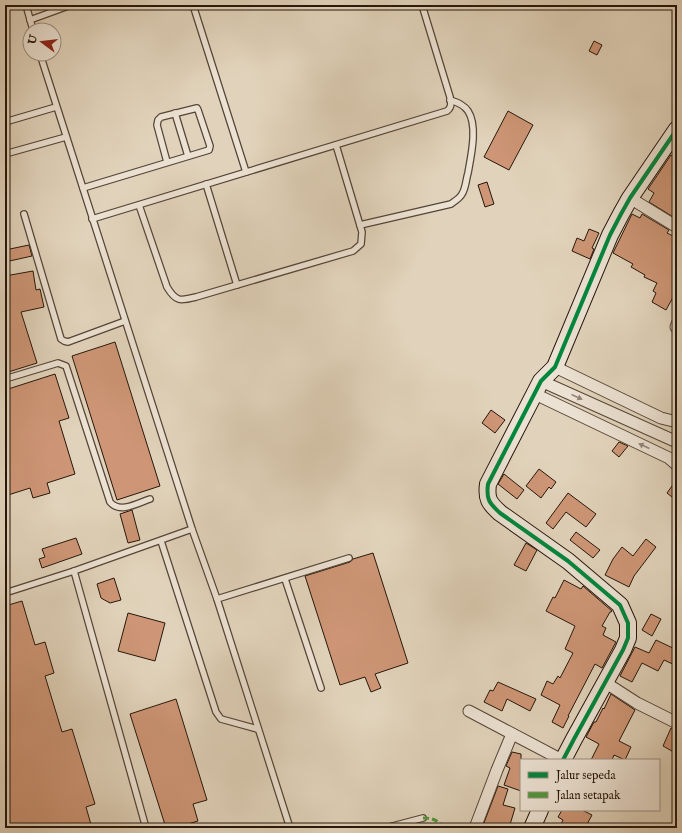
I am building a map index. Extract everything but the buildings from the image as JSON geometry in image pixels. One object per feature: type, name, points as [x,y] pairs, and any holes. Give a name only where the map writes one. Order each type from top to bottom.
[{"type":"street","points":[[564,759],[623,650],[628,638],[628,623],[620,605],[568,561],[491,505],[487,494],[488,484],[538,388],[555,367],[610,236],[630,198],[677,129]]},
{"type":"street","points":[[630,198],[677,227]]},
{"type":"street","points":[[555,367],[661,418],[677,422]]},
{"type":"street","points":[[538,388],[677,442]]},
{"type":"street","points":[[538,388],[670,458],[677,465]]},
{"type":"street","points":[[606,683],[637,703],[677,723]]},
{"type":"street","points":[[469,711],[561,759]]},
{"type":"street","points":[[475,828],[512,734]]},
{"type":"street","points":[[532,828],[540,811]]},
{"type":"lane","points":[[26,5],[30,20],[71,5]]},
{"type":"lane","points":[[193,5],[246,172]]},
{"type":"lane","points":[[92,219],[447,111],[450,109],[450,100],[422,5]]},
{"type":"lane","points":[[42,62],[192,529],[217,599],[257,729],[290,828]]},
{"type":"lane","points":[[360,225],[445,206],[456,200],[462,194],[465,187],[472,151],[472,118],[465,107],[450,100]]},
{"type":"lane","points":[[5,122],[56,107]]},
{"type":"lane","points":[[83,188],[210,149],[201,117],[196,108],[161,117],[157,122],[167,162]]},
{"type":"lane","points":[[175,113],[188,156]]},
{"type":"lane","points":[[5,154],[66,137]]},
{"type":"lane","points":[[139,205],[167,287],[172,296],[179,300],[354,251],[361,244],[363,239],[336,145]]},
{"type":"lane","points":[[206,184],[237,285]]},
{"type":"lane","points":[[24,214],[61,339],[68,342],[125,321]]},
{"type":"lane","points":[[5,379],[58,363],[66,366],[110,502],[117,508],[123,508],[150,499]]},
{"type":"lane","points":[[5,593],[74,571],[192,529]]},
{"type":"lane","points":[[161,540],[216,712],[221,719],[257,729]]},
{"type":"lane","points":[[217,599],[349,558]]},
{"type":"lane","points":[[74,571],[146,828]]},
{"type":"lane","points":[[285,579],[321,688]]},
{"type":"lane","points":[[385,828],[423,818]]},
{"type":"marked path","points":[[423,818],[435,820],[443,828]]},
{"type":"cycle path","points":[[564,759],[623,650],[628,638],[628,623],[620,605],[568,561],[500,513],[489,500],[487,493],[488,484],[541,381],[555,367],[610,235],[621,214],[630,198],[677,129]]}]
